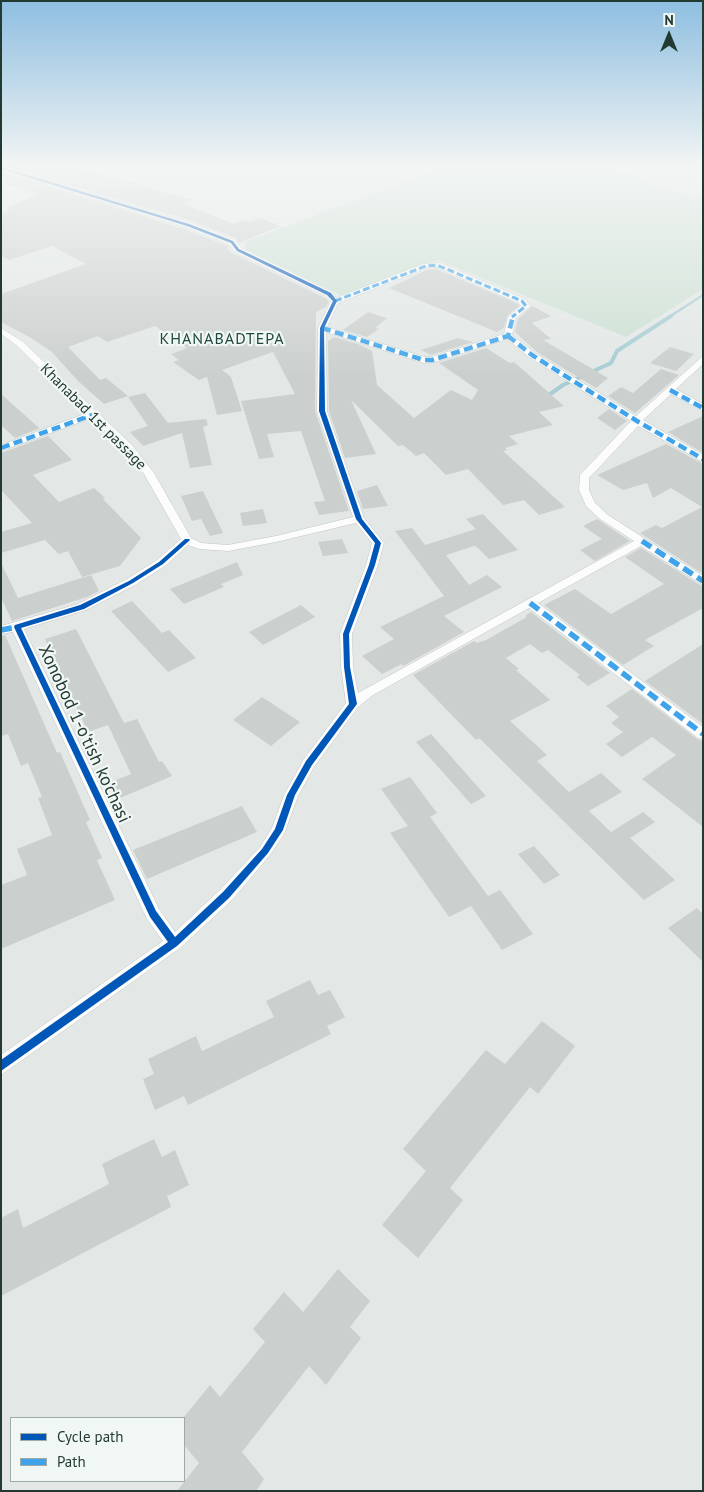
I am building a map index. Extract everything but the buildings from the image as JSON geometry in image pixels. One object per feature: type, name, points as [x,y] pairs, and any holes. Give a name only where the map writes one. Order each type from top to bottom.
[{"type":"street","points":[[217,237],[232,242],[238,250],[329,294],[335,301]]},
{"type":"street","points":[[353,704],[347,666],[346,634],[378,544],[359,519],[322,411],[322,328],[335,301],[426,266],[437,264],[525,304],[525,308],[512,317],[508,336]]},
{"type":"street","points":[[322,328],[424,360],[432,360],[475,344],[508,336]]},
{"type":"street","name":"Khanabad 1st passage","points":[[1,330],[18,343],[128,447],[149,473],[187,540]]},
{"type":"street","points":[[508,336],[532,356],[574,380],[637,421],[703,459]]},
{"type":"street","points":[[703,359],[637,421],[584,476],[584,490],[590,504],[604,517],[703,581]]},
{"type":"street","points":[[670,390],[703,408]]},
{"type":"street","points":[[1,448],[95,414]]},
{"type":"street","points":[[187,540],[199,546],[228,548],[276,539],[359,519]]},
{"type":"street","name":"Xonobod 1-o'tish ko'chasi","points":[[174,943],[153,914],[17,627],[82,607],[131,582],[161,562],[187,540]]},
{"type":"street","points":[[1,1066],[174,943],[226,895],[265,852],[279,830],[291,795],[309,763],[353,704],[368,692],[642,541]]},
{"type":"street","points":[[530,603],[703,734]]},
{"type":"street","points":[[1,630],[17,627]]},
{"type":"green space","points":[[259,237],[703,237],[703,289],[626,337],[438,260],[343,296],[245,249],[245,242]]},
{"type":"waterway","points":[[669,317],[703,295]]},
{"type":"waterway","points":[[546,397],[563,385],[611,363],[617,351],[671,316]]},
{"type":"marked path","points":[[322,328],[424,360],[432,360],[508,336],[512,317],[526,306],[522,301],[437,265],[426,266],[335,301]]},
{"type":"marked path","points":[[508,336],[532,355],[637,421],[703,459]]},
{"type":"marked path","points":[[670,390],[703,408]]},
{"type":"marked path","points":[[1,448],[95,414]]},
{"type":"marked path","points":[[642,541],[703,581]]},
{"type":"marked path","points":[[530,603],[703,734]]},
{"type":"marked path","points":[[1,630],[17,627]]},
{"type":"cycle path","points":[[1,1066],[174,943],[226,895],[265,851],[279,830],[291,795],[309,763],[353,704],[347,667],[346,634],[372,565],[378,543],[359,519],[322,411],[322,328],[335,301],[329,294],[238,250],[232,242],[218,237]]},
{"type":"cycle path","points":[[174,943],[153,914],[17,627],[82,607],[131,582],[161,563],[187,540]]},
{"type":"district","name":"KHANABADTEPA","points":[[222,339]]}]
